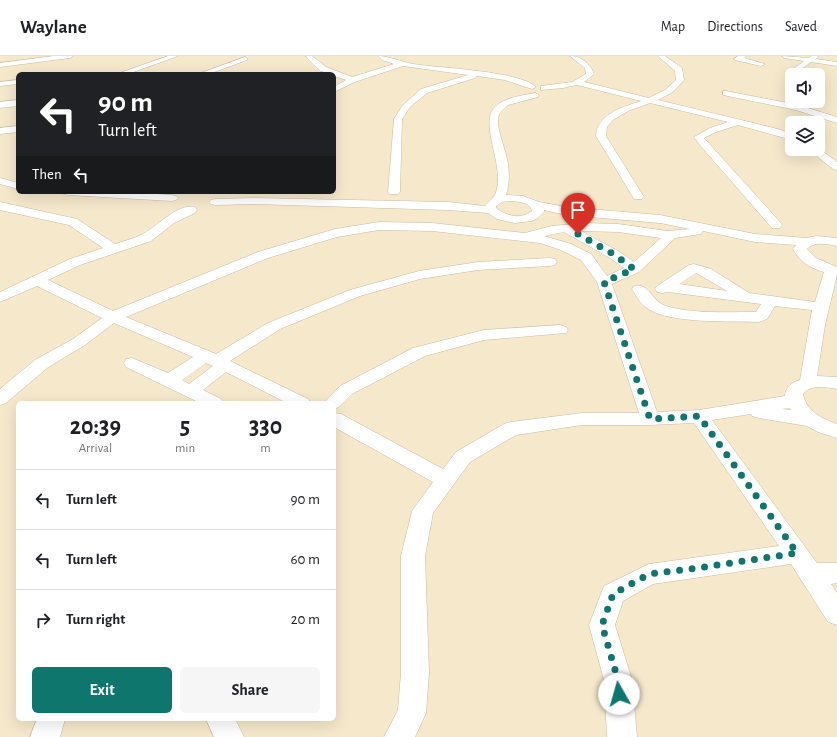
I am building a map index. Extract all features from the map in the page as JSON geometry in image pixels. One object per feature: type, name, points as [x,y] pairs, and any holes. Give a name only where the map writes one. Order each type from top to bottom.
[{"type":"street","points":[[0,65],[70,56]]},
{"type":"street","points":[[127,72],[175,56]]},
{"type":"street","points":[[381,56],[387,60],[403,64],[474,74],[522,83],[534,91],[545,95],[547,90],[577,83],[586,79],[590,74],[588,67],[572,56]]},
{"type":"street","points":[[638,197],[600,136],[603,125],[612,117],[627,109],[667,93],[680,80],[679,70],[661,56]]},
{"type":"street","points":[[743,56],[737,59],[761,64]]},
{"type":"street","points":[[785,56],[812,58],[837,64]]},
{"type":"street","points":[[309,57],[323,69],[331,72]]},
{"type":"street","points":[[799,68],[812,58]]},
{"type":"street","points":[[208,72],[245,59]]},
{"type":"street","points":[[336,89],[352,80],[403,64]]},
{"type":"street","points":[[336,74],[352,80]]},
{"type":"street","points":[[394,192],[398,119],[407,105],[424,91],[472,76],[474,74]]},
{"type":"street","points":[[492,77],[512,84],[522,91],[534,91]]},
{"type":"street","points":[[0,84],[16,82]]},
{"type":"street","points":[[577,83],[739,122],[785,135]]},
{"type":"street","points":[[512,100],[522,91]]},
{"type":"street","points":[[494,204],[502,192],[504,183],[501,154],[493,118],[497,109],[512,100],[534,91]]},
{"type":"street","points":[[726,93],[773,102],[837,120]]},
{"type":"street","points":[[773,102],[785,96]]},
{"type":"street","points":[[0,105],[16,103]]},
{"type":"street","points":[[739,122],[713,130],[699,137],[776,224]]},
{"type":"street","points":[[0,131],[16,129]]},
{"type":"street","points":[[822,156],[837,167]]},
{"type":"street","points":[[0,181],[16,185]]},
{"type":"street","points":[[504,183],[520,199]]},
{"type":"street","points":[[81,194],[171,208],[207,202],[254,201],[448,206],[494,204],[520,199],[530,202],[536,210]]},
{"type":"street","points":[[0,298],[75,262],[146,238],[182,194]]},
{"type":"street","points":[[494,204],[500,216],[512,219],[524,219],[536,210],[613,214],[660,219],[804,248],[824,240],[837,242]]},
{"type":"street","points":[[0,206],[74,222],[113,249]]},
{"type":"street","points":[[0,399],[41,364],[78,342],[114,317],[263,255],[334,233],[379,226],[424,227],[542,239],[566,247],[586,258],[604,282],[650,419]]},
{"type":"street","points":[[524,237],[546,231],[567,228],[618,228],[659,234],[672,234],[690,233],[706,228]]},
{"type":"street","points":[[567,228],[590,240],[634,269]]},
{"type":"street","points":[[604,282],[634,269],[650,256],[672,234]]},
{"type":"street","points":[[804,248],[813,263],[834,270],[821,307],[808,382]]},
{"type":"street","points":[[168,380],[216,361],[274,326],[355,293],[419,275],[478,266],[550,262]]},
{"type":"street","points":[[747,297],[714,277],[694,268],[665,287],[642,294],[652,306],[665,311],[759,318],[762,316],[771,300]]},
{"type":"street","points":[[38,281],[114,317],[216,361],[298,401]]},
{"type":"street","points":[[665,287],[821,307]]},
{"type":"street","points":[[335,401],[346,390],[420,352],[484,335],[560,330]]},
{"type":"street","points":[[812,352],[834,383]]},
{"type":"street","points":[[191,391],[216,361]]},
{"type":"street","points":[[132,363],[211,401]]},
{"type":"street","points":[[834,383],[808,382],[798,386],[794,393],[795,401],[801,411],[812,420],[827,428],[837,431]]},
{"type":"street","points":[[399,737],[412,713],[415,672],[413,556],[423,511],[463,457],[512,429],[582,419],[650,419],[699,416],[795,401]]},
{"type":"street","points":[[745,409],[812,420]]},
{"type":"street","points":[[699,416],[797,553],[837,614]]},
{"type":"street","points":[[336,420],[446,480]]},
{"type":"street","points":[[622,737],[618,680],[602,625],[613,594],[649,574],[797,553]]},
{"type":"street","points":[[811,574],[837,573]]},
{"type":"street","points":[[45,737],[50,721]]},
{"type":"street","points":[[221,721],[229,737]]},
{"type":"route","points":[[578,234],[615,255],[634,269],[604,282],[650,419],[699,416],[797,553],[649,574],[613,594],[602,625],[618,680],[619,694]]}]
